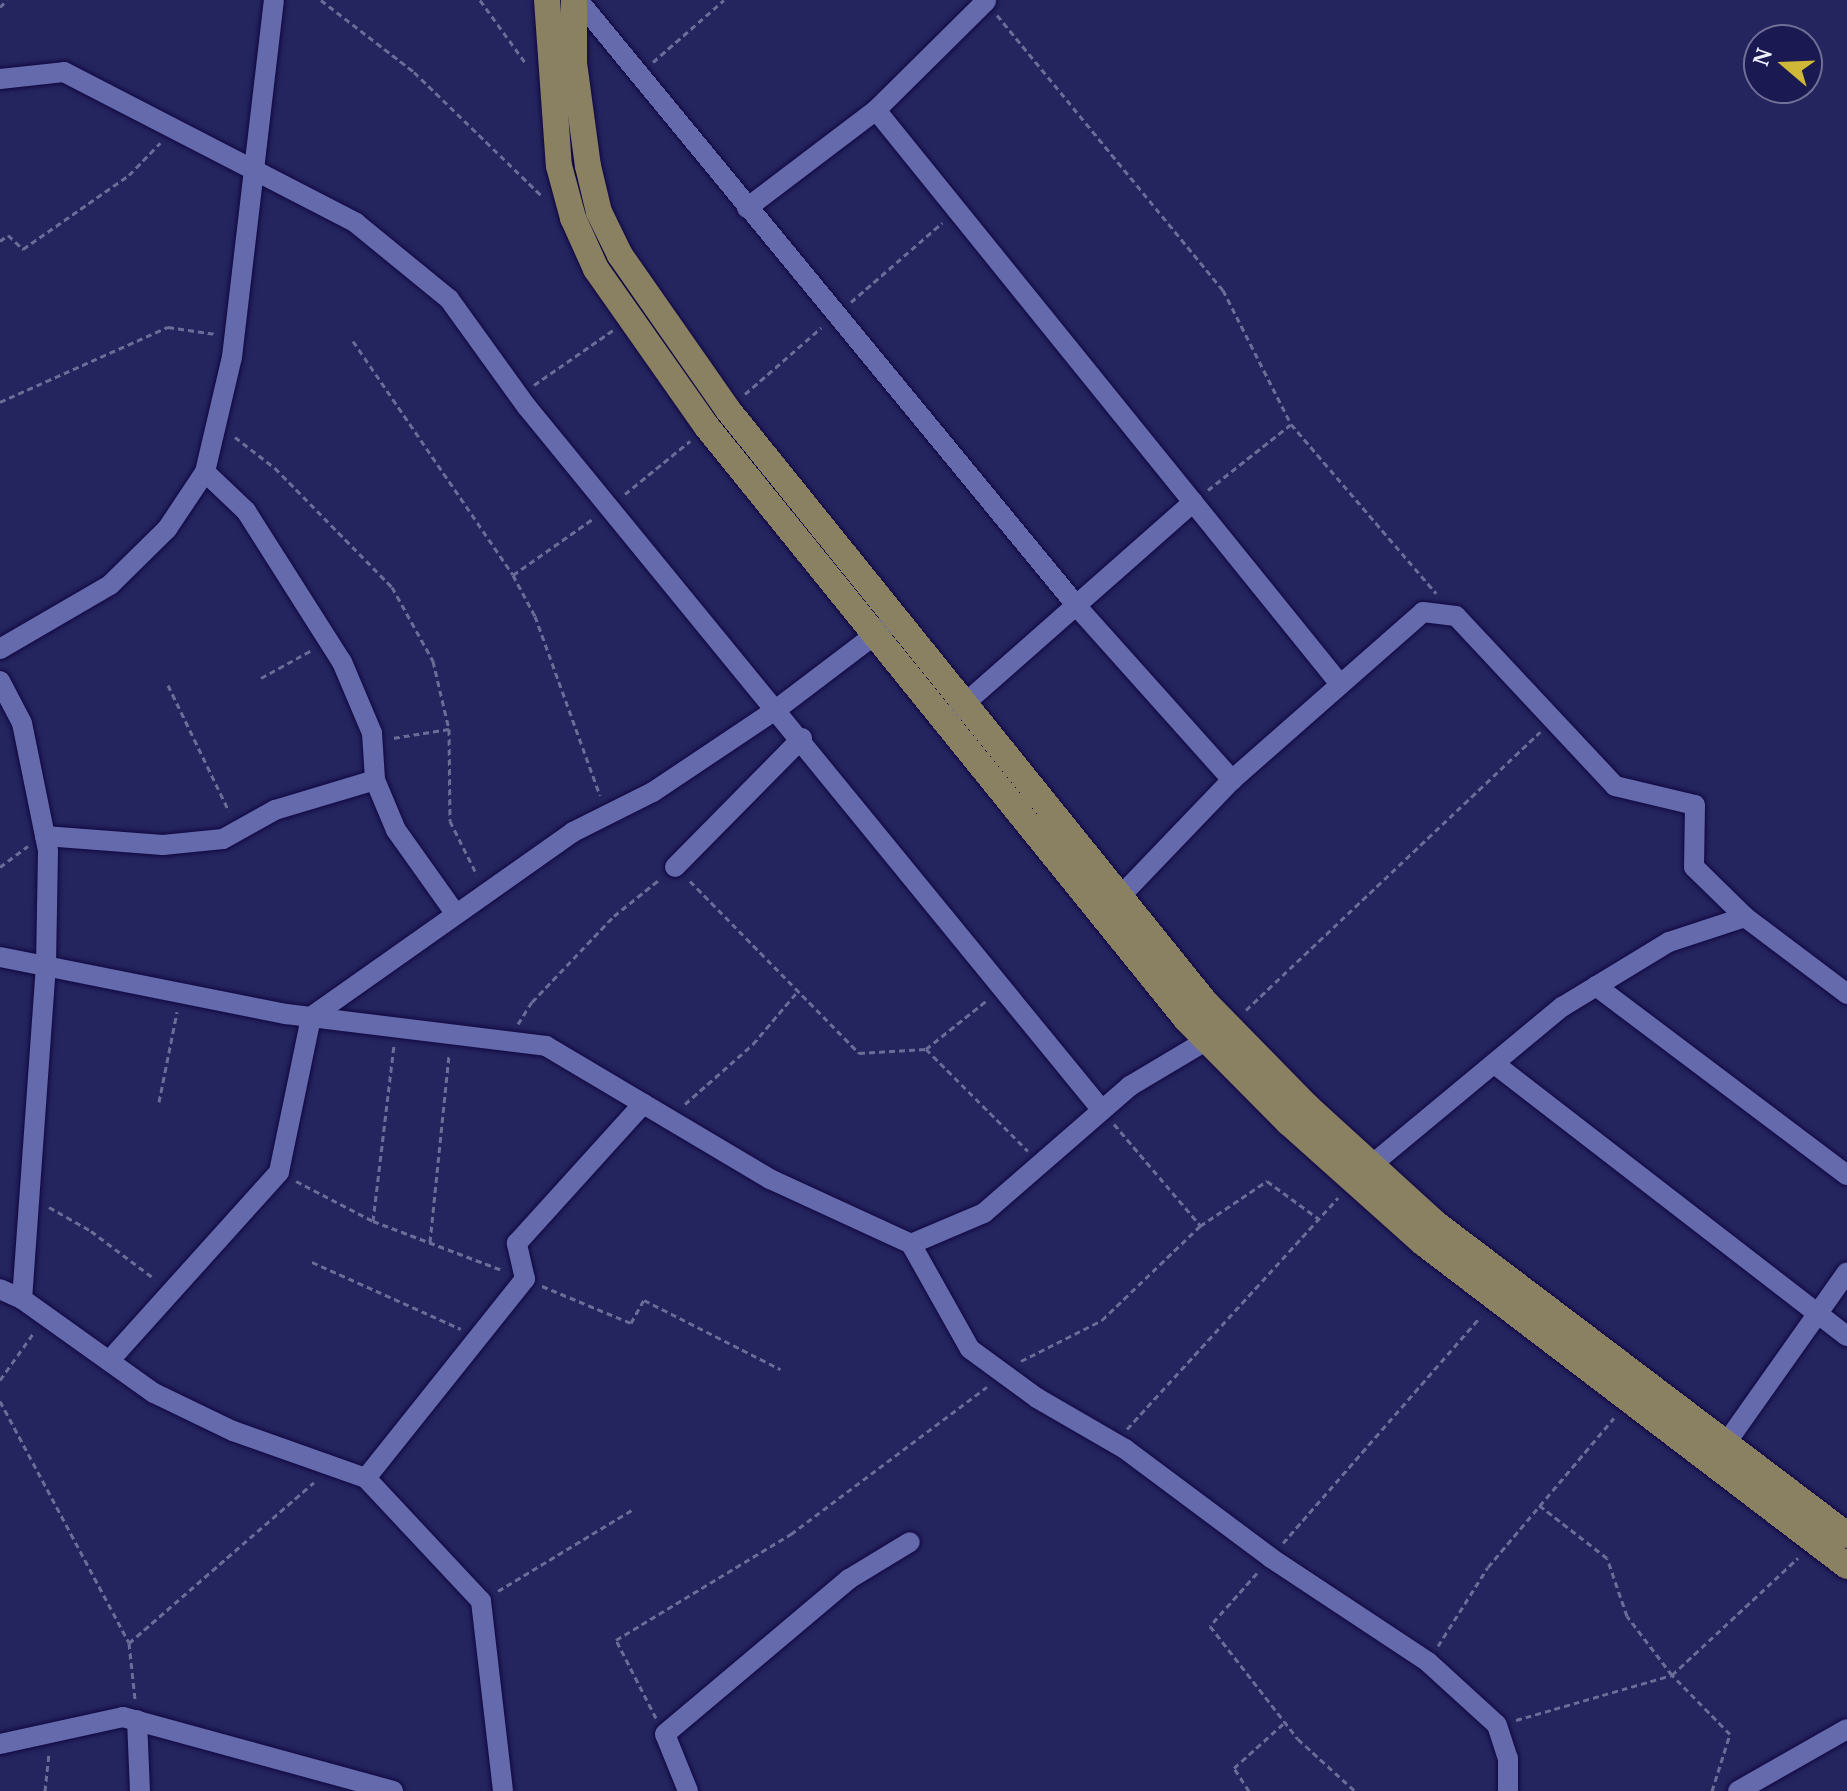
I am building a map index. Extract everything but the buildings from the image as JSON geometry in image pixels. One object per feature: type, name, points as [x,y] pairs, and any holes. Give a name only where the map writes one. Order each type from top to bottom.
[{"type":"main road","points":[[547,0],[551,98],[559,166],[573,218],[596,269],[707,427],[1100,914],[1218,1033],[1496,1299],[1847,1566]]},
{"type":"main road","points":[[576,0],[574,63],[588,166],[599,212],[620,255],[728,410],[1123,899],[1218,1033]]},
{"type":"main road","points":[[1362,1173],[1435,1223],[1847,1535]]},
{"type":"street","points":[[0,649],[110,585],[167,529],[205,472],[235,336],[274,0]]},
{"type":"street","points":[[576,0],[1074,603],[1232,780]]},
{"type":"street","points":[[747,208],[876,110],[986,1]]},
{"type":"street","points":[[0,79],[64,72],[356,223],[449,299],[518,396],[802,738],[1101,1109]]},
{"type":"street","points":[[876,110],[1340,684]]},
{"type":"street","points":[[205,472],[246,511],[329,641],[373,741],[375,780],[396,830],[455,913]]},
{"type":"street","points":[[945,722],[1074,603],[1193,502]]},
{"type":"street","points":[[1100,914],[1123,899],[1232,780],[1423,612],[1456,616],[1615,786],[1695,805],[1694,867],[1745,917],[1847,994]]},
{"type":"street","points":[[109,1361],[279,1172],[311,1017],[485,892],[607,815],[653,792],[777,709],[896,619]]},
{"type":"street","points":[[0,681],[22,723],[45,836],[46,965],[22,1299]]},
{"type":"street","points":[[675,867],[802,738]]},
{"type":"street","points":[[45,836],[163,845],[223,839],[275,810],[375,780]]},
{"type":"street","points":[[1362,1173],[1496,1065],[1562,1007],[1669,942],[1745,917]]},
{"type":"street","points":[[0,957],[311,1017],[546,1046],[770,1179],[911,1244],[970,1349],[1114,1443],[1271,1558],[1428,1662],[1497,1725],[1508,1758],[1508,1791]]},
{"type":"street","points":[[1596,986],[1847,1175]]},
{"type":"street","points":[[911,1244],[984,1213],[1038,1162],[1130,1086],[1218,1033]]},
{"type":"street","points":[[1496,1065],[1847,1336]]},
{"type":"street","points":[[366,1478],[525,1279],[517,1243],[643,1104]]},
{"type":"street","points":[[1726,1443],[1847,1272]]},
{"type":"street","points":[[0,1289],[22,1299],[154,1393],[233,1431],[366,1478],[481,1601],[503,1791]]},
{"type":"street","points":[[688,1791],[665,1734],[849,1579],[910,1542]]},
{"type":"street","points":[[0,1744],[123,1717],[393,1791]]},
{"type":"street","points":[[137,1720],[140,1791]]},
{"type":"street","points":[[1738,1791],[1847,1729]]},
{"type":"path","points":[[0,7],[7,0]]},
{"type":"path","points":[[321,0],[414,72],[520,179],[573,218]]},
{"type":"path","points":[[480,0],[551,98]]},
{"type":"path","points":[[638,75],[724,0]]},
{"type":"path","points":[[986,1],[1223,290],[1291,424],[1456,616]]},
{"type":"path","points":[[0,241],[8,235],[23,249],[129,175],[173,129]]},
{"type":"path","points":[[518,396],[630,319]]},
{"type":"path","points":[[0,402],[168,327],[235,336]]},
{"type":"path","points":[[353,341],[513,575],[535,616],[607,815]]},
{"type":"path","points":[[217,422],[275,468],[392,587],[433,661],[449,729],[450,821],[485,892]]},
{"type":"path","points":[[1193,502],[1291,424]]},
{"type":"path","points":[[513,575],[609,507],[707,427]]},
{"type":"path","points":[[261,678],[329,641]]},
{"type":"path","points":[[168,685],[238,831]]},
{"type":"path","points":[[1218,1033],[1553,720]]},
{"type":"path","points":[[373,741],[449,729]]},
{"type":"path","points":[[0,867],[45,836]]},
{"type":"path","points":[[508,1041],[532,1002],[614,916],[675,867],[859,1053],[926,1049],[1003,987]]},
{"type":"path","points":[[669,1119],[753,1044],[798,991]]},
{"type":"path","points":[[159,1102],[181,992]]},
{"type":"path","points":[[373,1221],[397,1027]]},
{"type":"path","points":[[430,1242],[451,1034]]},
{"type":"path","points":[[926,1049],[1000,1118],[1038,1162]]},
{"type":"path","points":[[1101,1109],[1200,1226]]},
{"type":"path","points":[[279,1172],[373,1221],[631,1323],[644,1300],[780,1369]]},
{"type":"path","points":[[1114,1443],[1362,1173]]},
{"type":"path","points":[[670,1746],[616,1640],[791,1534],[977,1397],[1001,1372],[1102,1320],[1200,1226],[1267,1181],[1319,1219]]},
{"type":"path","points":[[31,1197],[91,1231],[173,1292]]},
{"type":"path","points":[[312,1262],[479,1337]]},
{"type":"path","points":[[1355,1791],[1285,1722],[1210,1626],[1496,1299]]},
{"type":"path","points":[[0,1380],[45,1316]]},
{"type":"path","points":[[1428,1662],[1488,1567],[1629,1400]]},
{"type":"path","points":[[0,1401],[129,1643],[137,1720]]},
{"type":"path","points":[[129,1643],[332,1466]]},
{"type":"path","points":[[1539,1505],[1607,1558],[1627,1616],[1672,1675],[1730,1734],[1712,1791]]},
{"type":"path","points":[[481,1601],[632,1510]]},
{"type":"path","points":[[1497,1725],[1672,1675],[1816,1542]]},
{"type":"path","points":[[1249,1791],[1234,1768],[1285,1722]]},
{"type":"path","points":[[45,1791],[52,1734]]}]
